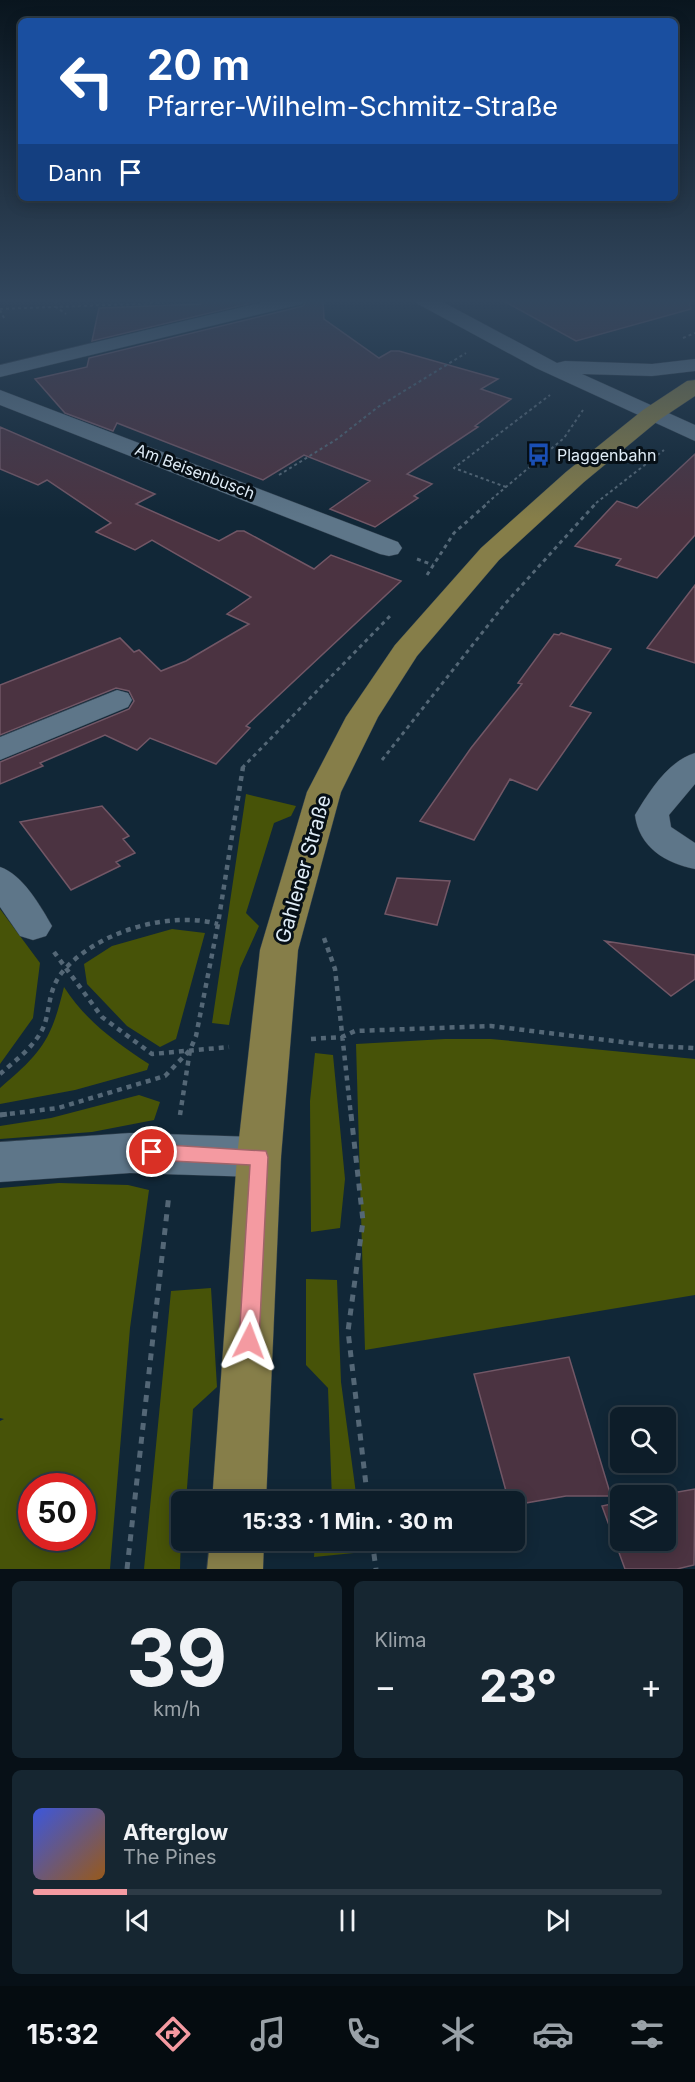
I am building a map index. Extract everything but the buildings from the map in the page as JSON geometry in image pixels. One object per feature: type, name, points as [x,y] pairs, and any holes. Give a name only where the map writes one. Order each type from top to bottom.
[{"type":"main road","name":"Gahlener Straße","points":[[240,1491],[259,1157],[279,950],[324,792],[362,717],[405,651],[490,554],[567,483],[651,415],[695,386]]},
{"type":"main road","points":[[236,1569],[237,1551]]},
{"type":"street","points":[[564,373],[693,433]]},
{"type":"street","name":"Am Beisenbusch","points":[[0,397],[250,492],[389,548]]},
{"type":"street","points":[[0,749],[117,700]]},
{"type":"street","points":[[689,779],[663,797],[652,816],[655,831],[675,849],[695,856]]},
{"type":"street","points":[[0,880],[33,926]]},
{"type":"street","points":[[0,1162],[62,1156],[174,1151],[259,1157]]},
{"type":"path","points":[[250,492],[337,439],[378,407],[434,373]]},
{"type":"path","points":[[507,487],[454,468],[572,377]]},
{"type":"path","points":[[376,769],[504,605],[597,501],[693,433]]},
{"type":"path","points":[[0,1074],[17,1061],[43,1026],[51,991],[67,967],[94,946],[131,928],[192,918],[218,924]]},
{"type":"path","points":[[33,926],[67,967],[102,1017],[152,1054],[190,1050]]},
{"type":"path","points":[[320,928],[335,969],[363,1221],[348,1331],[367,1491]]},
{"type":"path","points":[[342,1037],[355,1031],[491,1026],[655,1046],[695,1048]]},
{"type":"path","points":[[0,1116],[58,1108],[165,1076],[190,1050]]},
{"type":"path","points":[[127,1569],[174,1151],[190,1050]]},
{"type":"path","points":[[374,1551],[376,1569]]},
{"type":"green space","points":[[246,794],[296,806],[291,816],[274,823],[246,913],[259,926],[240,968],[229,1025],[212,1023]]},
{"type":"green space","points":[[0,909],[40,963],[33,1018],[0,1064]]},
{"type":"green space","points":[[172,929],[205,933],[176,1039],[160,1047],[127,1026],[87,984],[84,964],[112,946]]},
{"type":"green space","points":[[64,987],[92,1021],[149,1064],[147,1070],[75,1090],[0,1104],[0,1088],[26,1065],[43,1044],[54,1020]]},
{"type":"green space","points":[[491,1039],[695,1059],[695,1295],[365,1350],[356,1044]]},
{"type":"green space","points":[[315,1053],[333,1055],[345,1179],[340,1228],[311,1232],[310,1101]]},
{"type":"green space","points":[[139,1095],[160,1102],[154,1120],[92,1132],[0,1139],[0,1126],[51,1118]]},
{"type":"green space","points":[[59,1183],[128,1185],[149,1190],[130,1328],[110,1569],[0,1569],[0,1421],[4,1419],[0,1418],[0,1188]]},
{"type":"green space","points":[[306,1279],[337,1280],[341,1382],[356,1491],[332,1491],[328,1388],[306,1365]]},
{"type":"green space","points":[[211,1288],[217,1387],[193,1409],[187,1491],[171,1491],[171,1551],[181,1551],[180,1569],[144,1569],[171,1291]]},
{"type":"green space","points":[[314,1551],[364,1552],[314,1557]]},
{"type":"place","name":"Plaggenbahn","points":[[539,455]]},
{"type":"route","points":[[152,1152],[174,1151],[259,1157],[249,1341]]}]
